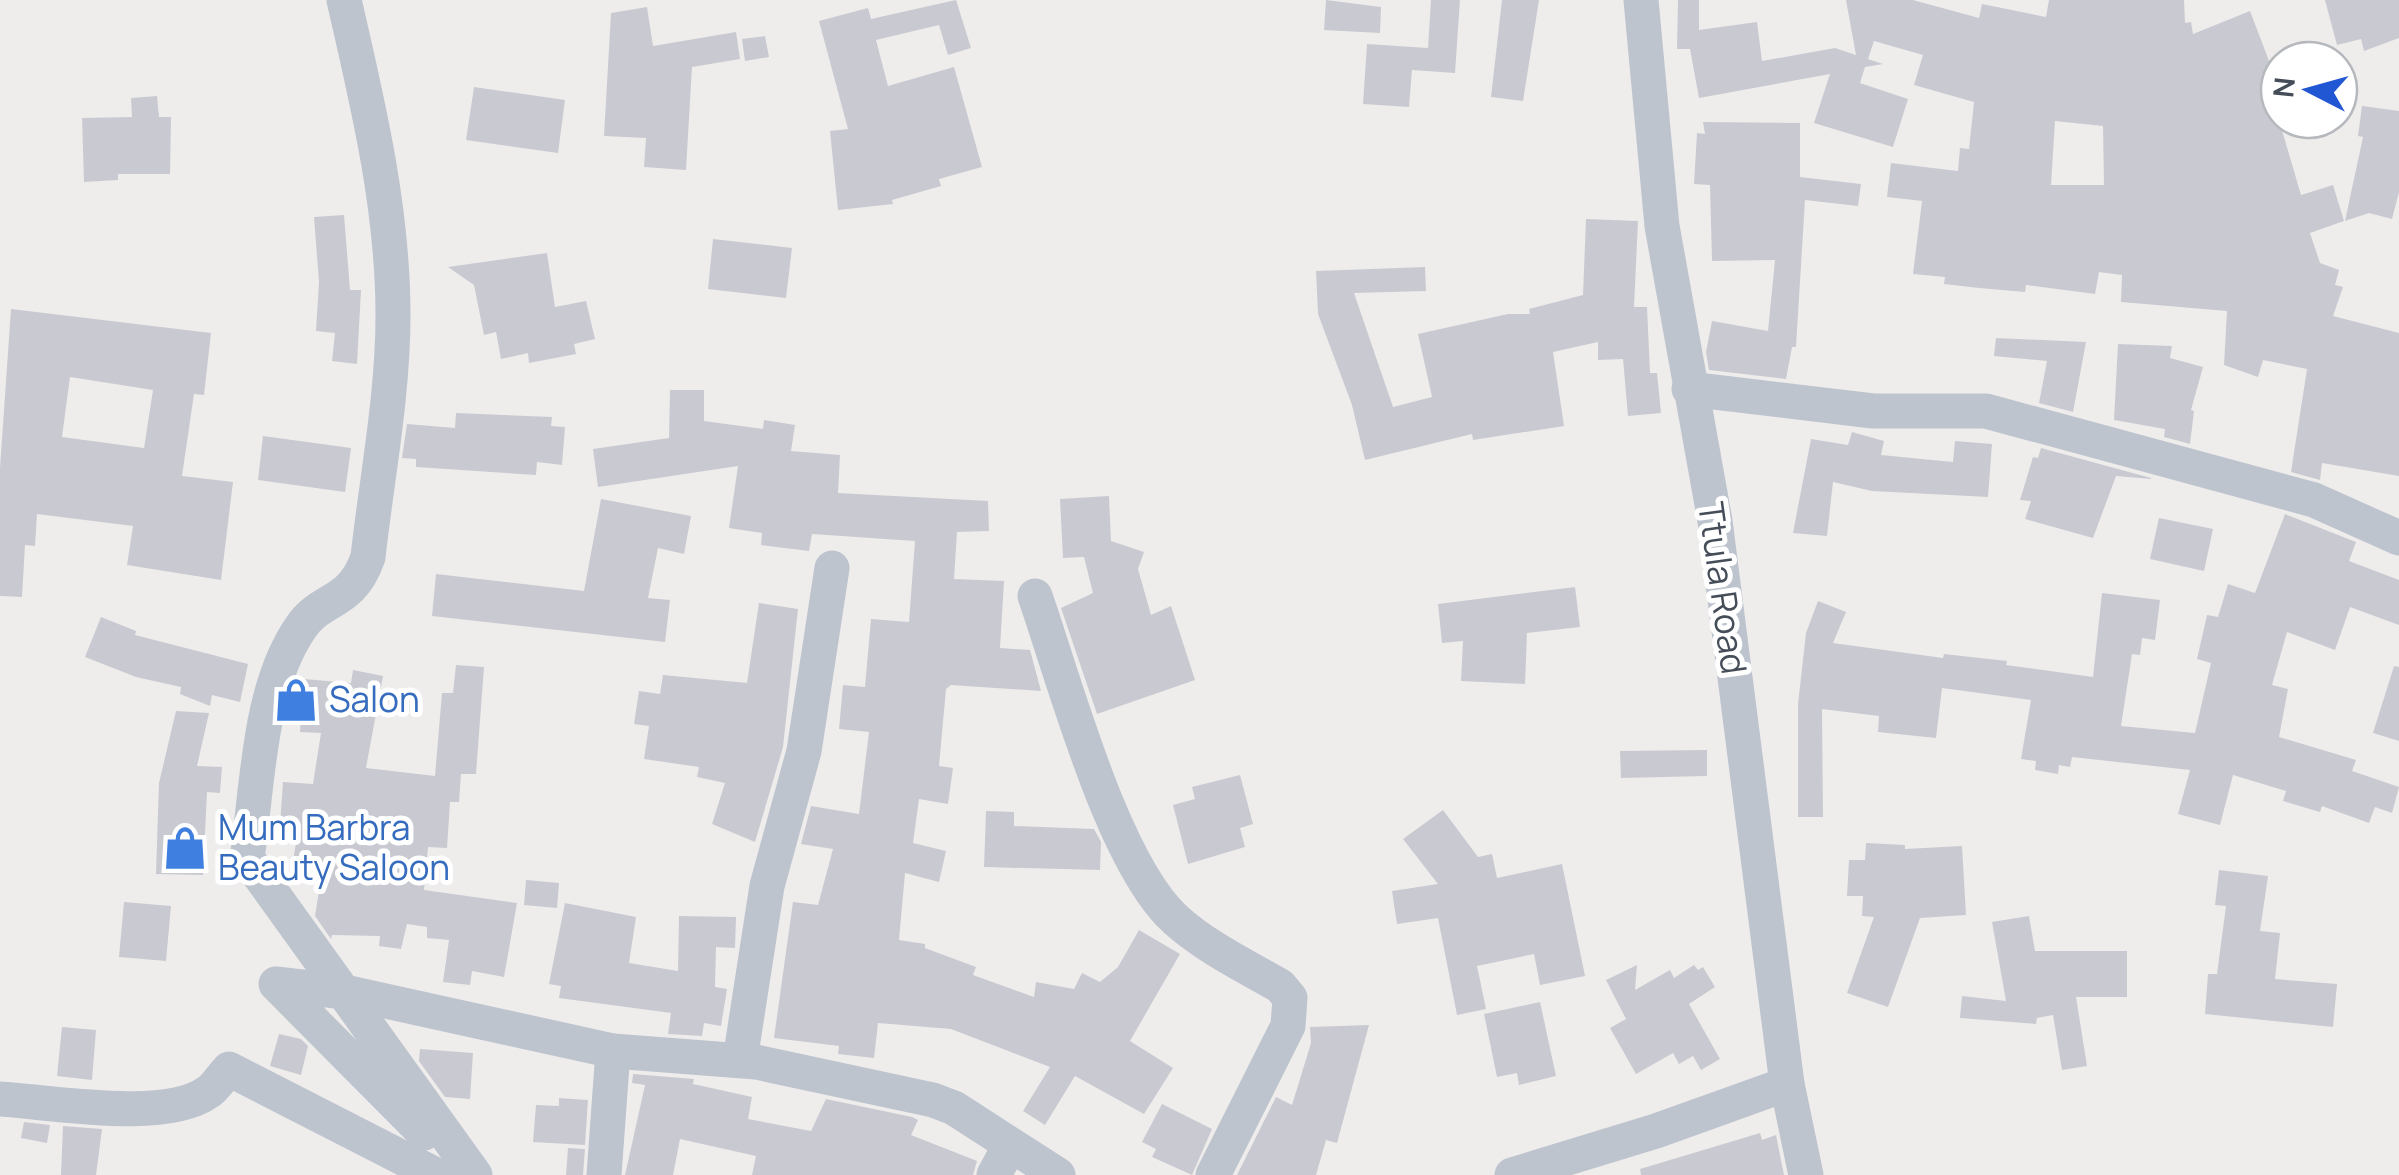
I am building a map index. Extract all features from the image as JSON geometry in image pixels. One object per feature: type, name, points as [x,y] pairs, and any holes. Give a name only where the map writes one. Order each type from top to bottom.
[{"type":"street","points":[[344,0],[375,134],[389,236],[390,392],[368,557],[360,580],[347,594],[302,624],[281,671],[270,710],[247,858],[475,1175]]},
{"type":"street","name":"Ttula Road","points":[[1640,0],[1662,226],[1715,521],[1787,1084],[1806,1175]]},
{"type":"street","points":[[1689,389],[1873,411],[1986,410],[2314,500],[2399,538]]},
{"type":"street","points":[[740,1060],[770,870],[804,751],[832,568]]},
{"type":"street","points":[[1035,596],[1115,822],[1151,888],[1174,919],[1280,986],[1290,998],[1288,1026],[1212,1175]]},
{"type":"street","points":[[466,1175],[276,984],[345,992],[613,1051],[740,1060],[932,1100],[954,1108],[1002,1160],[1058,1175]]},
{"type":"street","points":[[604,1175],[613,1051]]},
{"type":"street","points":[[0,1099],[162,1106],[208,1093],[228,1069],[436,1175]]},
{"type":"street","points":[[1512,1175],[1656,1132],[1787,1084]]},
{"type":"building","points":[[956,0],[971,48],[948,55],[939,25],[876,40],[888,86],[954,67],[982,167],[939,179],[941,186],[892,200],[893,204],[838,210],[830,131],[848,129],[819,21],[868,8],[871,19]]},
{"type":"building","points":[[1326,0],[1381,7],[1380,33],[1324,30]]},
{"type":"building","points":[[1431,0],[1460,0],[1455,73],[1412,70],[1409,107],[1363,104],[1367,44],[1428,48]]},
{"type":"building","points":[[1502,0],[1539,0],[1523,101],[1491,97]]},
{"type":"building","points":[[1678,0],[1699,0],[1699,30],[1757,22],[1762,61],[1835,48],[1856,55],[1846,0],[1913,0],[1979,18],[1982,4],[2046,17],[2049,0],[2184,0],[2185,23],[2191,22],[2193,34],[2250,11],[2261,40],[2259,140],[2285,140],[2301,195],[2333,185],[2344,221],[2310,233],[2320,263],[2339,270],[2335,285],[2343,287],[2333,316],[2399,333],[2399,476],[2322,463],[2320,480],[2291,472],[2307,369],[2263,360],[2258,377],[2224,365],[2227,311],[2121,302],[2122,275],[2099,272],[2095,294],[2026,285],[2025,292],[1979,288],[1944,284],[1945,277],[1913,274],[1922,201],[1887,197],[1891,163],[1958,171],[1960,148],[1969,149],[1974,102],[1914,85],[1923,55],[1874,41],[1868,59],[1883,64],[1865,67],[1860,83],[1908,99],[1893,147],[1814,123],[1830,74],[1699,98],[1690,49],[1677,49]],"holes":[[[2055,121],[2103,126],[2104,185],[2051,185]]]},
{"type":"building","points":[[2325,0],[2399,0],[2399,38],[2364,51],[2361,39],[2336,40]]},
{"type":"building","points":[[647,7],[653,46],[736,32],[740,59],[692,67],[686,170],[644,167],[646,138],[604,136],[611,13]]},
{"type":"building","points":[[765,36],[769,57],[745,61],[742,39]]},
{"type":"building","points":[[474,87],[565,100],[558,153],[466,140]]},
{"type":"building","points":[[157,96],[159,117],[171,117],[170,174],[118,174],[118,180],[84,182],[82,118],[132,117],[131,98]]},
{"type":"building","points":[[2362,106],[2399,111],[2399,192],[2392,219],[2369,213],[2345,221],[2363,137],[2359,136]]},
{"type":"building","points":[[1703,122],[1800,123],[1800,177],[1861,184],[1858,206],[1805,200],[1796,347],[1792,347],[1786,379],[1709,370],[1706,352],[1712,321],[1768,331],[1775,260],[1712,261],[1710,185],[1694,184],[1697,133],[1705,134]]},
{"type":"building","points":[[344,215],[350,290],[361,290],[357,364],[332,361],[335,333],[316,331],[319,282],[314,217]]},
{"type":"building","points":[[1586,219],[1638,221],[1634,307],[1647,307],[1650,373],[1657,373],[1661,413],[1628,416],[1623,359],[1598,360],[1598,342],[1553,352],[1564,426],[1473,440],[1472,434],[1365,460],[1352,405],[1318,314],[1316,271],[1425,267],[1426,291],[1354,293],[1393,407],[1432,397],[1418,334],[1508,314],[1530,314],[1529,309],[1583,295]]},
{"type":"building","points":[[713,239],[792,248],[786,298],[708,289]]},
{"type":"building","points":[[547,253],[555,307],[586,301],[595,339],[574,344],[576,354],[529,363],[528,353],[501,359],[496,332],[484,335],[474,285],[448,267]]},
{"type":"building","points":[[11,309],[211,333],[204,395],[194,394],[182,476],[233,482],[221,580],[127,565],[133,526],[37,514],[35,546],[25,545],[22,597],[0,596],[0,468]],"holes":[[[70,377],[153,390],[144,448],[62,437]]]},
{"type":"building","points":[[1996,338],[2086,342],[2073,412],[2039,403],[2047,361],[1994,356]]},
{"type":"building","points":[[2118,344],[2172,346],[2170,358],[2203,367],[2191,410],[2194,411],[2190,444],[2164,437],[2165,429],[2114,420]]},
{"type":"building","points":[[670,390],[704,390],[704,421],[763,429],[764,420],[795,425],[791,451],[840,455],[838,493],[988,501],[989,531],[957,532],[954,579],[1004,581],[1000,648],[1030,650],[1041,691],[951,685],[946,689],[939,766],[953,768],[948,804],[919,799],[913,843],[946,851],[939,882],[905,873],[899,940],[925,944],[925,948],[976,967],[973,975],[1034,997],[1036,982],[1074,989],[1082,973],[1100,982],[1118,967],[1139,930],[1180,954],[1130,1041],[1173,1068],[1144,1114],[1075,1076],[1045,1125],[1023,1111],[1050,1067],[951,1029],[878,1023],[874,1058],[838,1054],[839,1046],[774,1038],[793,902],[818,905],[833,849],[801,844],[811,806],[859,814],[869,732],[839,729],[843,685],[865,687],[871,619],[909,622],[915,541],[812,534],[809,551],[761,545],[762,533],[729,528],[738,466],[598,487],[593,449],[669,438]]},
{"type":"building","points":[[456,413],[552,417],[551,426],[565,427],[562,465],[537,462],[536,475],[416,467],[416,459],[402,458],[407,424],[455,428]]},
{"type":"building","points":[[1852,432],[1884,441],[1881,455],[1953,462],[1955,441],[1992,444],[1988,497],[1872,491],[1833,482],[1827,536],[1793,533],[1811,439],[1848,445]]},
{"type":"building","points":[[263,436],[351,448],[345,492],[258,480]]},
{"type":"building","points":[[2041,448],[2151,479],[2116,476],[2093,538],[2025,519],[2031,501],[2020,500],[2033,457],[2038,458]]},
{"type":"building","points":[[1109,496],[1111,541],[1144,552],[1138,569],[1151,615],[1171,606],[1195,680],[1097,714],[1061,608],[1093,593],[1084,557],[1063,558],[1060,499]]},
{"type":"building","points":[[601,499],[691,516],[684,554],[658,548],[648,598],[670,600],[665,642],[432,616],[436,574],[584,591]]},
{"type":"building","points":[[2285,514],[2356,542],[2349,561],[2399,580],[2399,625],[2350,607],[2335,650],[2287,632],[2272,685],[2288,689],[2279,737],[2356,760],[2352,771],[2399,787],[2392,813],[2375,807],[2369,823],[2322,806],[2320,812],[2283,801],[2286,791],[2233,775],[2220,825],[2178,814],[2190,770],[2072,757],[2070,767],[2059,765],[2058,774],[2035,770],[2036,761],[2021,759],[2031,700],[1942,688],[1936,738],[1878,732],[1879,716],[1822,709],[1823,817],[1798,817],[1798,704],[1806,633],[1818,601],[1846,612],[1833,643],[1943,658],[1944,654],[2007,661],[2006,665],[2093,677],[2102,593],[2160,600],[2155,640],[2142,638],[2140,655],[2132,654],[2121,726],[2195,733],[2211,663],[2197,659],[2207,615],[2218,617],[2228,584],[2255,593]]},
{"type":"building","points":[[2159,518],[2213,529],[2204,571],[2150,559]]},
{"type":"building","points":[[1575,587],[1580,627],[1527,633],[1525,684],[1461,681],[1463,641],[1442,643],[1438,604]]},
{"type":"building","points":[[759,603],[798,609],[783,747],[755,842],[712,824],[725,783],[697,777],[699,767],[644,759],[649,726],[634,724],[639,691],[660,694],[663,675],[747,683]]},
{"type":"building","points":[[101,617],[136,631],[135,635],[248,664],[240,702],[212,695],[210,706],[180,694],[181,687],[136,677],[85,657]]},
{"type":"building","points":[[456,665],[484,667],[476,774],[461,774],[459,802],[450,802],[447,848],[428,847],[424,890],[517,903],[504,977],[472,971],[470,985],[443,982],[449,940],[427,938],[427,927],[407,924],[401,949],[379,946],[380,936],[332,935],[331,939],[315,916],[322,872],[292,867],[299,825],[280,824],[283,782],[313,784],[321,733],[300,732],[304,679],[351,683],[353,670],[383,676],[366,768],[435,776],[442,693],[453,693]]},
{"type":"building","points":[[2394,666],[2399,667],[2399,741],[2373,733]]},
{"type":"building","points":[[176,711],[209,713],[197,766],[222,767],[220,793],[207,792],[203,875],[156,874],[159,783]]},
{"type":"building","points":[[1707,750],[1707,776],[1621,778],[1620,751]]},
{"type":"building","points":[[1240,775],[1253,824],[1240,828],[1245,847],[1188,864],[1173,805],[1195,799],[1192,787]]},
{"type":"building","points":[[1443,810],[1478,857],[1492,854],[1497,878],[1562,864],[1585,976],[1540,985],[1534,954],[1477,966],[1486,1009],[1457,1015],[1438,918],[1397,924],[1392,891],[1438,884],[1403,839]]},
{"type":"building","points":[[986,811],[1014,812],[1014,826],[1094,829],[1101,842],[1100,870],[984,867]]},
{"type":"building","points":[[1866,843],[1905,845],[1905,849],[1962,846],[1966,915],[1920,918],[1888,1007],[1847,993],[1874,917],[1862,916],[1863,896],[1847,896],[1849,860],[1865,860]]},
{"type":"building","points":[[2219,870],[2268,876],[2260,931],[2280,933],[2275,979],[2337,984],[2333,1027],[2205,1014],[2208,974],[2217,974],[2226,906],[2215,905]]},
{"type":"building","points":[[526,880],[559,883],[557,908],[524,905]]},
{"type":"building","points":[[124,902],[171,906],[166,961],[119,957]]},
{"type":"building","points":[[565,903],[636,917],[629,963],[678,971],[679,916],[736,917],[735,948],[716,947],[715,987],[727,989],[721,1026],[704,1023],[702,1036],[668,1034],[671,1013],[559,998],[561,986],[549,984]]},
{"type":"building","points":[[2029,916],[2035,951],[2127,951],[2127,997],[2076,997],[2087,1066],[2062,1070],[2053,1015],[2037,1018],[2036,1024],[1960,1018],[1962,996],[2006,1001],[1992,922]]},
{"type":"building","points":[[1637,965],[1635,990],[1670,970],[1674,978],[1694,965],[1698,970],[1703,967],[1715,987],[1689,1004],[1720,1059],[1701,1070],[1693,1056],[1679,1064],[1673,1053],[1636,1074],[1610,1028],[1626,1019],[1606,980]]},
{"type":"building","points":[[1540,1002],[1556,1076],[1519,1085],[1517,1073],[1497,1077],[1484,1014]]},
{"type":"building","points":[[1369,1025],[1337,1143],[1326,1140],[1316,1175],[1237,1175],[1276,1097],[1292,1105],[1311,1043],[1310,1027]]},
{"type":"building","points":[[62,1027],[96,1030],[92,1080],[57,1076]]},
{"type":"building","points":[[279,1034],[301,1039],[308,1046],[301,1075],[270,1066]]},
{"type":"building","points":[[420,1049],[473,1053],[470,1099],[445,1097],[419,1061]]},
{"type":"building","points":[[633,1074],[694,1079],[693,1084],[752,1097],[748,1119],[811,1131],[826,1099],[912,1117],[918,1120],[911,1135],[977,1161],[973,1175],[752,1175],[756,1156],[680,1139],[673,1175],[625,1175],[645,1085],[632,1083]]},
{"type":"building","points":[[559,1098],[588,1100],[585,1145],[533,1142],[536,1105],[559,1106]]},
{"type":"building","points":[[1162,1104],[1212,1129],[1192,1175],[1152,1157],[1156,1149],[1142,1142]]},
{"type":"building","points":[[24,1122],[50,1125],[47,1143],[21,1138]]},
{"type":"building","points":[[63,1126],[102,1129],[96,1175],[61,1175]]},
{"type":"building","points":[[1760,1133],[1762,1140],[1776,1135],[1784,1175],[1641,1175],[1640,1169]]},
{"type":"building","points":[[568,1148],[585,1149],[583,1175],[566,1175]]},
{"type":"place","name":"Salon","points":[[296,700]]},
{"type":"place","name":"Mum Barbra Beauty Saloon","points":[[185,848]]}]
